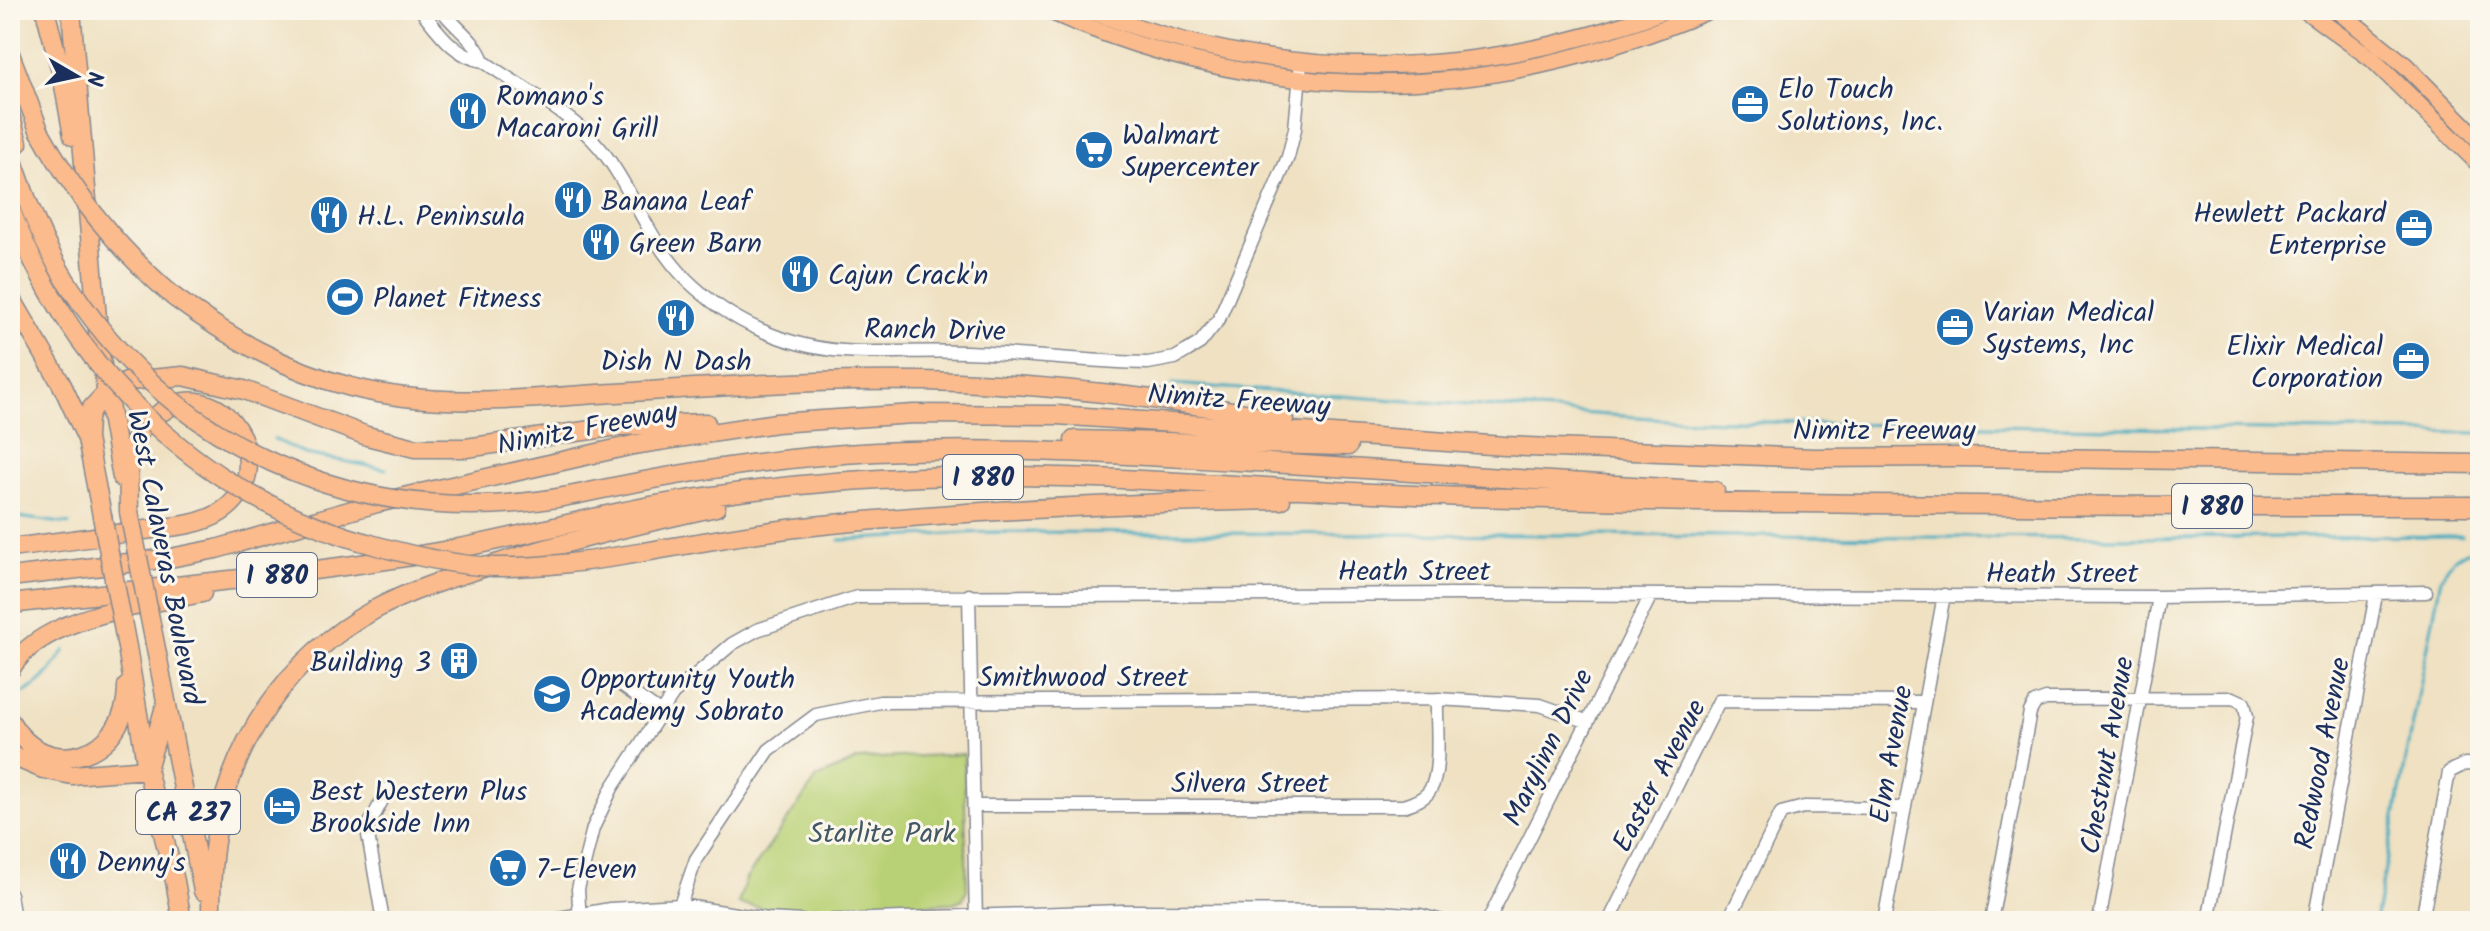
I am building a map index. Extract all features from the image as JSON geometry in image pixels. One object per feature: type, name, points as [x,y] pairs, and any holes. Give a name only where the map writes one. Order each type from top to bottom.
[{"type":"highway","name":"CA 237","points":[[45,10],[88,201]]},
{"type":"highway","points":[[71,10],[88,201]]},
{"type":"highway","points":[[10,54],[39,130],[81,200],[139,267],[174,297],[238,341],[312,375],[351,387],[437,401],[505,400],[772,383],[929,381],[1108,393],[1242,412],[1369,436]]},
{"type":"highway","points":[[10,114],[14,147],[81,283],[111,324],[142,358],[214,417],[253,441],[332,474],[412,492],[496,495],[578,489],[766,462],[875,452],[993,450],[1124,454],[1944,506]]},
{"type":"highway","name":"West Calaveras Boulevard","points":[[88,201],[99,342],[107,392],[209,921]]},
{"type":"highway","points":[[10,208],[26,249],[51,297],[83,346],[118,390],[190,454],[230,483],[315,527],[444,562],[492,567],[581,563],[751,534],[871,521],[1151,503],[1428,496]]},
{"type":"highway","name":"West Calaveras Boulevard","points":[[10,296],[62,385],[87,439],[147,769],[182,921]]},
{"type":"highway","points":[[87,439],[92,408],[107,392],[129,381],[183,376],[244,390],[393,444],[440,450],[619,426],[776,423]]},
{"type":"highway","points":[[10,548],[179,525],[219,513],[233,502],[243,486],[248,467],[247,446],[238,427],[224,413],[206,405],[187,402],[166,408],[147,423],[136,437],[130,459],[129,512]]},
{"type":"highway","name":"Nimitz Freeway","points":[[10,577],[201,552],[377,503],[546,463],[704,433],[776,423],[914,414],[1085,417],[1505,446],[1815,458],[2480,464]]},
{"type":"highway","points":[[578,489],[657,467],[749,453],[818,445],[934,439],[1327,445],[1749,462],[1815,458]]},
{"type":"highway","name":"I 880","points":[[10,604],[300,573],[453,549],[647,507],[731,493],[922,477],[1016,477],[1428,496],[1944,506],[2480,506]]},
{"type":"highway","points":[[209,921],[216,835],[227,788],[245,745],[287,680],[315,651],[344,628],[410,594],[562,543],[824,484]]},
{"type":"highway","points":[[10,670],[32,643],[53,631],[104,615],[300,573]]},
{"type":"highway","points":[[10,721],[16,732],[32,746],[51,755],[73,756],[94,750],[110,738],[122,720],[127,700],[127,647]]},
{"type":"highway","points":[[10,755],[43,769],[72,775],[147,769],[166,704]]},
{"type":"main road","points":[[1047,10],[1107,35],[1174,56],[1238,71],[1300,72],[1409,67],[1494,57],[1592,36],[1666,10]]},
{"type":"main road","points":[[1089,10],[1178,40],[1241,54],[1300,72],[1410,84],[1519,71],[1611,48],[1710,10]]},
{"type":"main road","points":[[2305,10],[2372,59],[2480,165]]},
{"type":"main road","points":[[2337,10],[2406,66],[2480,141]]},
{"type":"street","name":"Ranch Drive","points":[[421,10],[449,44],[470,59],[483,61],[561,113],[588,135],[609,160],[648,231],[674,266],[712,301],[759,329],[800,344],[844,351],[967,352],[1134,363],[1161,361],[1187,351],[1210,332],[1219,319],[1288,157],[1295,129],[1300,72]]},
{"type":"street","name":"Ranch Drive","points":[[442,10],[460,32],[479,48],[483,61]]},
{"type":"street","name":"Heath Street","points":[[579,917],[578,889],[593,828],[612,788],[673,694],[732,644],[757,630],[857,597],[2159,597],[2426,592]]},
{"type":"street","points":[[969,595],[976,918]]},
{"type":"street","name":"Marylinn Drive","points":[[1488,921],[1651,595]]},
{"type":"street","name":"Elm Avenue","points":[[1884,921],[1944,595]]},
{"type":"street","name":"Redwood Avenue","points":[[2314,921],[2376,595]]},
{"type":"street","name":"Chestnut Avenue","points":[[2099,921],[2159,597]]},
{"type":"street","points":[[621,685],[661,713]]},
{"type":"street","points":[[1991,921],[2030,712],[2035,703],[2046,699],[2233,698],[2244,703],[2247,716],[2208,921]]},
{"type":"street","name":"Smithwood Street","points":[[680,905],[696,859],[769,750],[816,715],[880,702],[1437,699],[1540,705],[1586,721]]},
{"type":"street","name":"Silvera Street","points":[[974,806],[1403,806],[1417,802],[1430,791],[1436,774],[1437,699]]},
{"type":"street","name":"Easter Avenue","points":[[1609,921],[1719,701],[1924,702]]},
{"type":"street","points":[[2422,921],[2449,772],[2465,764],[2480,765]]},
{"type":"street","points":[[383,921],[367,829],[388,789]]},
{"type":"street","points":[[1728,921],[1781,813],[1804,807],[1905,808]]},
{"type":"street","points":[[10,894],[14,921]]},
{"type":"street","points":[[542,921],[680,905],[767,919],[802,921]]},
{"type":"street","points":[[812,921],[1381,912],[1420,915],[1442,921]]},
{"type":"green space","name":"Starlite Park","points":[[964,754],[967,890],[963,899],[953,903],[780,911],[738,904],[746,879],[817,778],[859,759]]},
{"type":"waterway","points":[[1172,384],[1665,419],[2480,433]]},
{"type":"waterway","points":[[274,439],[305,454],[386,469]]},
{"type":"waterway","points":[[10,516],[69,524]]},
{"type":"waterway","points":[[840,540],[995,532],[2120,538],[2462,536]]},
{"type":"waterway","points":[[2375,921],[2441,578],[2456,557],[2480,548]]},
{"type":"waterway","points":[[21,694],[41,681],[65,650]]},
{"type":"place","name":"Elo Touch Solutions, Inc.","points":[[1750,104]]},
{"type":"place","name":"Romano's Macaroni Grill","points":[[468,111]]},
{"type":"place","name":"Walmart Supercenter","points":[[1094,150]]},
{"type":"place","name":"Banana Leaf","points":[[573,200]]},
{"type":"place","name":"H.L. Peninsula","points":[[329,215]]},
{"type":"place","name":"Hewlett Packard Enterprise","points":[[2414,228]]},
{"type":"place","name":"Green Barn","points":[[601,242]]},
{"type":"place","name":"Cajun Crack'n","points":[[800,274]]},
{"type":"place","name":"Planet Fitness","points":[[345,297]]},
{"type":"place","name":"Dish N Dash","points":[[676,318]]},
{"type":"place","name":"Varian Medical Systems, Inc","points":[[1955,327]]},
{"type":"place","name":"Elixir Medical Corporation","points":[[2411,361]]},
{"type":"place","name":"Building 3","points":[[459,661]]},
{"type":"place","name":"Opportunity Youth Academy Sobrato","points":[[552,694]]},
{"type":"place","name":"Best Western Plus Brookside Inn","points":[[282,806]]},
{"type":"place","name":"Denny's","points":[[68,861]]},
{"type":"place","name":"7-Eleven","points":[[508,868]]}]
